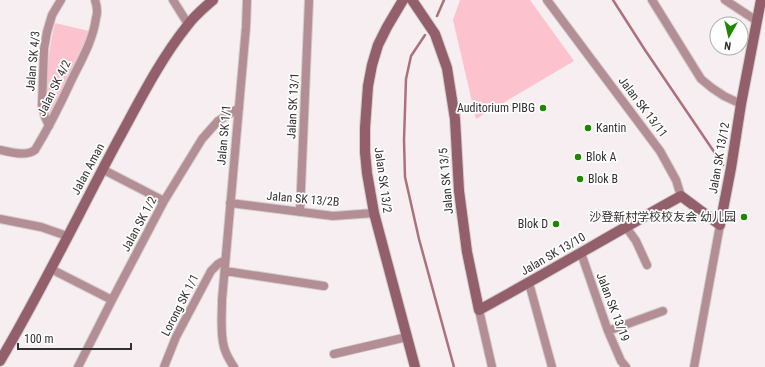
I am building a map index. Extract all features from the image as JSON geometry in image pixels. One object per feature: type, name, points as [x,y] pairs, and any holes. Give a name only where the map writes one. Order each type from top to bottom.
[{"type":"street","name":"Jalan SK 4/3","points":[[49,126],[42,105],[44,49],[52,15],[61,0]]},
{"type":"street","name":"Jalan SK 4/2","points":[[0,150],[27,154],[32,153],[35,150],[49,126],[85,53],[96,18],[97,8],[95,0]]},
{"type":"street","points":[[173,0],[188,24]]},
{"type":"street","name":"Jalan Aman","points":[[0,361],[151,79],[168,51],[188,24],[213,0]]},
{"type":"street","name":"Jalan SK 1/1","points":[[234,367],[228,357],[222,339],[222,300],[247,0]]},
{"type":"street","name":"Jalan SK 13/1","points":[[300,212],[309,0]]},
{"type":"street","name":"Jalan SK 13/2","points":[[403,0],[378,45],[372,65],[368,86],[365,152],[374,213],[415,367]]},
{"type":"street","name":"Jalan SK 13/5","points":[[412,0],[435,34],[447,68],[455,119],[459,191],[467,252],[492,367]]},
{"type":"street","name":"Jalan SK 13/11","points":[[547,0],[660,151],[676,180],[681,196]]},
{"type":"street","points":[[652,0],[700,79],[724,96],[741,104]]},
{"type":"street","points":[[725,0],[757,21]]},
{"type":"street","name":"Jalan SK 13/12","points":[[694,367],[761,0]]},
{"type":"street","name":"Jalan SK 1/2","points":[[78,367],[164,202],[202,139],[218,121],[239,108]]},
{"type":"street","points":[[102,169],[164,202]]},
{"type":"street","points":[[681,196],[720,225]]},
{"type":"street","name":"Jalan SK 13/10","points":[[479,310],[681,196]]},
{"type":"street","name":"Jalan SK 13/2B","points":[[230,203],[333,216],[374,213]]},
{"type":"street","points":[[0,219],[41,227],[67,236]]},
{"type":"street","points":[[626,227],[636,241],[647,266]]},
{"type":"street","name":"Jalan SK 13/19","points":[[581,253],[608,331],[621,361],[626,367]]},
{"type":"street","name":"Lorong SK 1/1","points":[[164,367],[176,337],[211,271],[225,260]]},
{"type":"street","points":[[50,269],[112,300]]},
{"type":"street","points":[[225,271],[324,286]]},
{"type":"street","points":[[529,283],[552,367]]},
{"type":"street","points":[[608,331],[663,311]]},
{"type":"street","points":[[334,354],[407,337]]},
{"type":"shaded area","points":[[460,0],[530,0],[574,61],[476,119],[453,20]]},
{"type":"shaded area","points":[[55,23],[89,31],[81,55],[51,113],[48,115],[46,110],[47,76]]},
{"type":"waterway","points":[[437,16],[444,0]]},
{"type":"waterway","points":[[613,0],[723,165]]},
{"type":"waterway","points":[[425,35],[411,56],[406,79],[404,140],[405,177],[419,239],[454,367]]},
{"type":"place","name":"Auditorium PIBG","points":[[543,108]]},
{"type":"place","name":"Kantin","points":[[588,128]]},
{"type":"place","name":"Blok A","points":[[578,157]]},
{"type":"place","name":"Blok B","points":[[580,179]]},
{"type":"place","name":"沙登新村学校校友会 幼儿园","points":[[744,217]]},
{"type":"place","name":"Blok D","points":[[556,224]]}]
